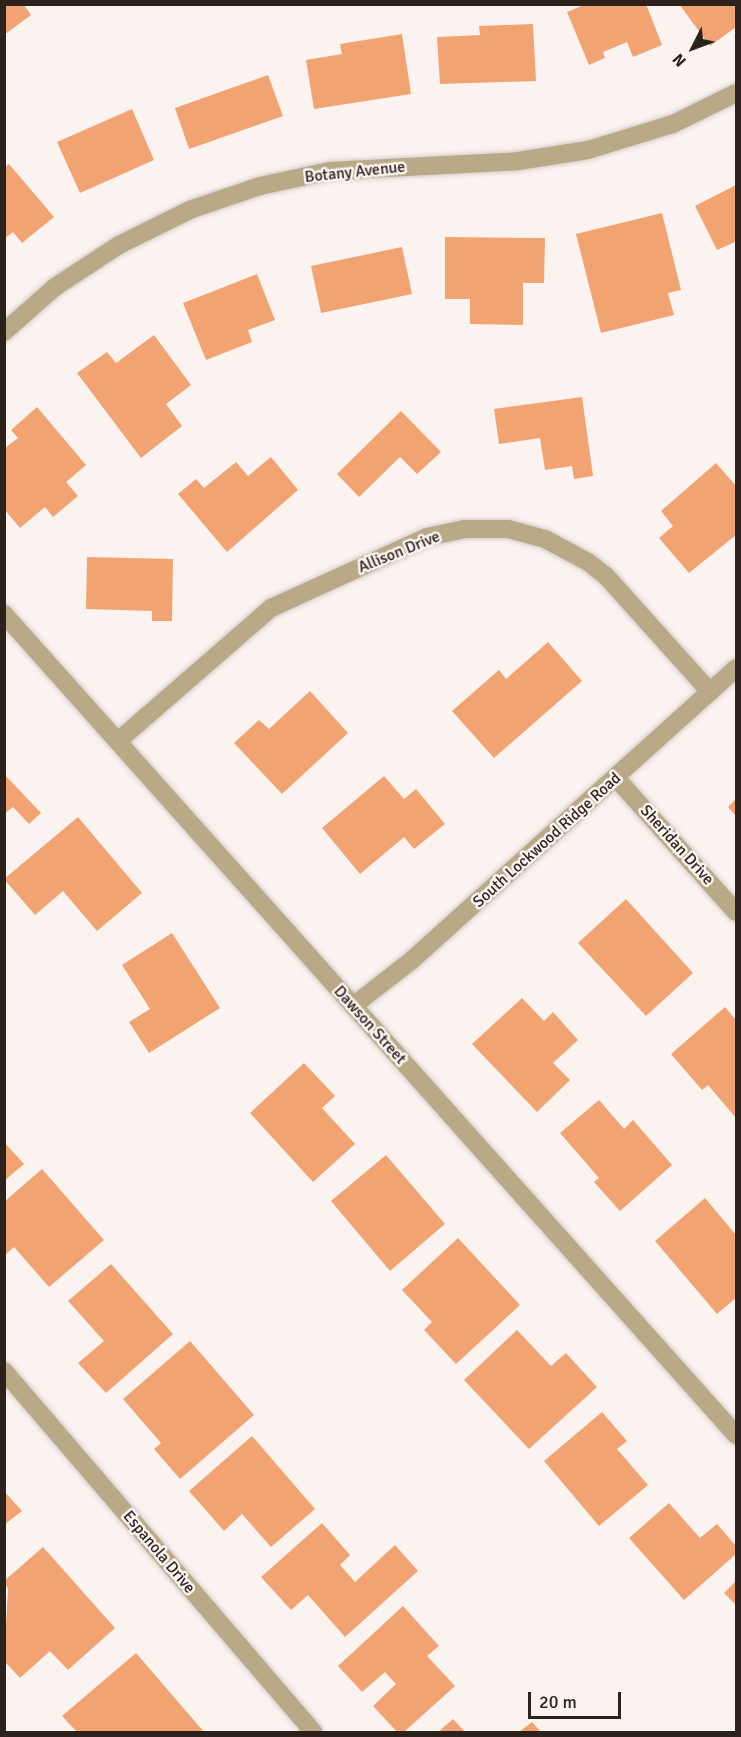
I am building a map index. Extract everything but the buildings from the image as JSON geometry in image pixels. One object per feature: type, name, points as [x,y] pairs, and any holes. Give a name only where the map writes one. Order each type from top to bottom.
[{"type":"street","name":"Botany Avenue","points":[[4,332],[55,287],[118,245],[192,209],[260,186],[330,171],[518,161],[588,150],[673,124],[736,93]]},
{"type":"street","name":"Allison Drive","points":[[118,741],[272,608],[427,537],[464,529],[508,529],[545,539],[588,562],[606,576],[710,692]]},
{"type":"street","name":"Dawson Street","points":[[4,614],[736,1435]]},
{"type":"street","name":"South Lockwood Ridge Road","points":[[353,1006],[412,960],[736,669]]},
{"type":"street","name":"Sheridan Drive","points":[[616,779],[736,912]]},
{"type":"street","name":"Espanola Drive","points":[[4,1371],[313,1732]]}]
